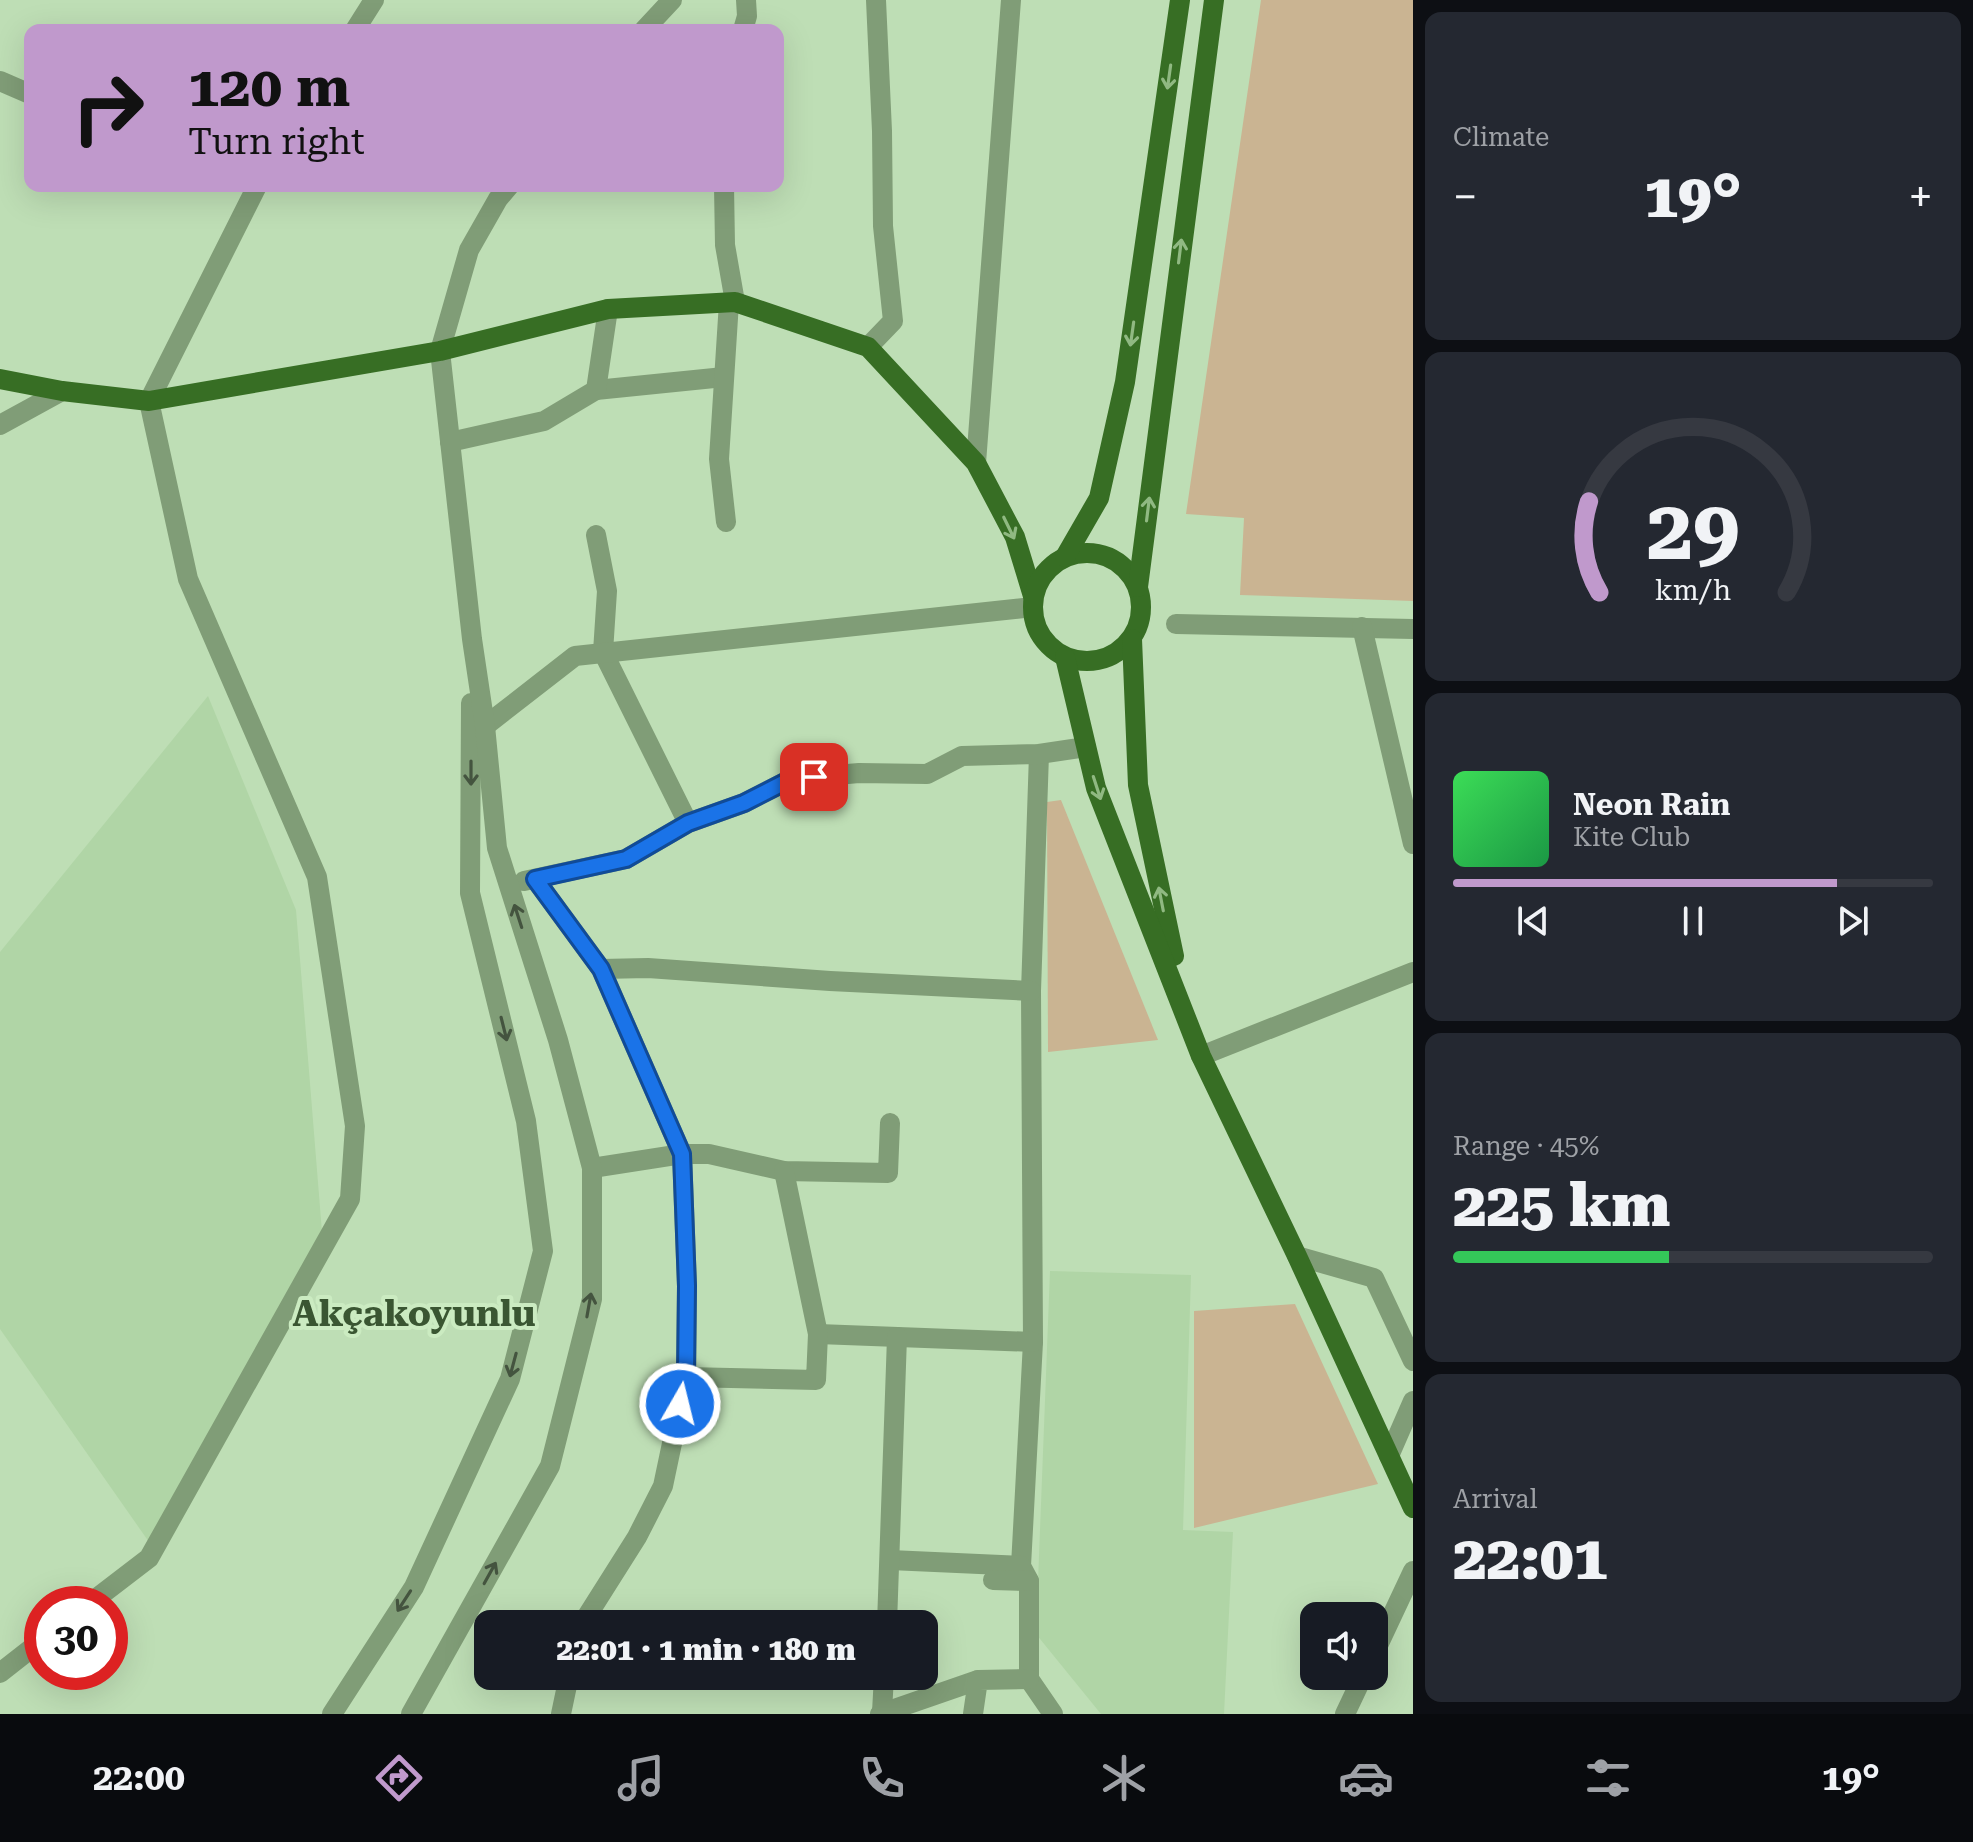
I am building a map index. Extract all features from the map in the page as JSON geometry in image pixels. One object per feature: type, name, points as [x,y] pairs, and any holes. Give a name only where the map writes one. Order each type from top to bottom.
[{"type":"main road","points":[[1065,557],[1099,498],[1125,382],[1180,0]]},
{"type":"main road","points":[[1138,587],[1214,0]]},
{"type":"main road","points":[[0,379],[62,391],[149,401],[440,351],[608,309],[732,302],[868,347],[976,463],[1015,537],[1039,633],[1050,647],[1065,657],[1083,662],[1102,660],[1132,639]]},
{"type":"main road","points":[[1033,602],[1039,580],[1051,566],[1065,557],[1091,553],[1115,560],[1129,572],[1138,587],[1142,604],[1132,639],[1138,785],[1168,936],[1201,1056]]},
{"type":"main road","points":[[1065,657],[1096,788],[1201,1056],[1413,1508]]},
{"type":"street","points":[[359,24],[374,0]]},
{"type":"street","points":[[650,24],[672,0]]},
{"type":"street","points":[[745,24],[746,0]]},
{"type":"street","points":[[868,347],[893,321],[883,226],[876,0]]},
{"type":"street","points":[[976,463],[1011,0]]},
{"type":"street","points":[[0,81],[24,91]]},
{"type":"street","points":[[112,1586],[149,1558],[350,1199],[355,1126],[317,877],[188,579],[149,401],[250,192]]},
{"type":"street","points":[[411,1714],[550,1466],[592,1299],[592,1168],[558,1040],[497,848],[440,351],[469,250],[504,192]]},
{"type":"street","points":[[724,192],[725,245],[732,302],[719,459],[726,522]]},
{"type":"street","points":[[596,390],[608,309]]},
{"type":"street","points":[[450,442],[544,421],[596,390],[724,377]]},
{"type":"street","points":[[0,425],[62,391]]},
{"type":"street","points":[[596,535],[607,591],[603,652],[688,823]]},
{"type":"street","points":[[485,726],[575,656],[1033,602]]},
{"type":"street","points":[[1176,624],[1413,629]]},
{"type":"street","points":[[1362,627],[1413,844]]},
{"type":"street","points":[[332,1714],[414,1587],[510,1379],[543,1251],[526,1121],[470,893],[472,639]]},
{"type":"street","points":[[508,885],[626,859],[688,823],[744,803],[791,779],[859,773],[927,774],[962,756],[1039,754],[1086,747]]},
{"type":"street","points":[[1039,754],[1031,991],[1033,1342],[1025,1573],[1029,1679],[1053,1714]]},
{"type":"street","points":[[535,879],[601,969],[682,1154],[687,1286],[686,1377],[663,1486],[637,1537],[591,1610]]},
{"type":"street","points":[[601,969],[648,968],[1031,991]]},
{"type":"street","points":[[1201,1056],[1413,972]]},
{"type":"street","points":[[592,1168],[682,1154],[709,1154],[784,1171],[888,1173],[890,1123]]},
{"type":"street","points":[[686,1377],[816,1380],[818,1334],[784,1171]]},
{"type":"street","points":[[1297,1256],[1374,1278],[1413,1361]]},
{"type":"street","points":[[818,1334],[1033,1342]]},
{"type":"street","points":[[888,1610],[897,1337]]},
{"type":"street","points":[[1389,1456],[1413,1401]]},
{"type":"street","points":[[890,1560],[1025,1573]]},
{"type":"street","points":[[1388,1624],[1413,1571]]},
{"type":"street","points":[[993,1580],[1025,1573]]},
{"type":"street","points":[[0,1673],[24,1654]]},
{"type":"street","points":[[883,1690],[881,1713],[978,1680],[1029,1679]]},
{"type":"street","points":[[973,1714],[978,1680]]},
{"type":"street","points":[[561,1714],[566,1690]]},
{"type":"street","points":[[1345,1714],[1356,1690]]},
{"type":"shaded area","points":[[1261,0],[1413,0],[1413,601],[1240,595],[1244,518],[1186,514]]},
{"type":"shaded area","points":[[208,696],[296,910],[322,1232],[149,1542],[0,1329],[0,952]]},
{"type":"shaded area","points":[[1061,800],[1158,1040],[1048,1052],[1047,802]]},
{"type":"shaded area","points":[[1050,1271],[1191,1275],[1183,1530],[1233,1532],[1224,1714],[1101,1714],[1036,1634]]},
{"type":"shaded area","points":[[1295,1304],[1378,1484],[1194,1528],[1194,1311]]},
{"type":"district","name":"Akçakoyunlu","points":[[414,1314]]},
{"type":"route","points":[[680,1404],[686,1377],[687,1286],[682,1154],[601,969],[535,879],[626,859],[688,823],[744,803],[791,779],[814,777]]}]
